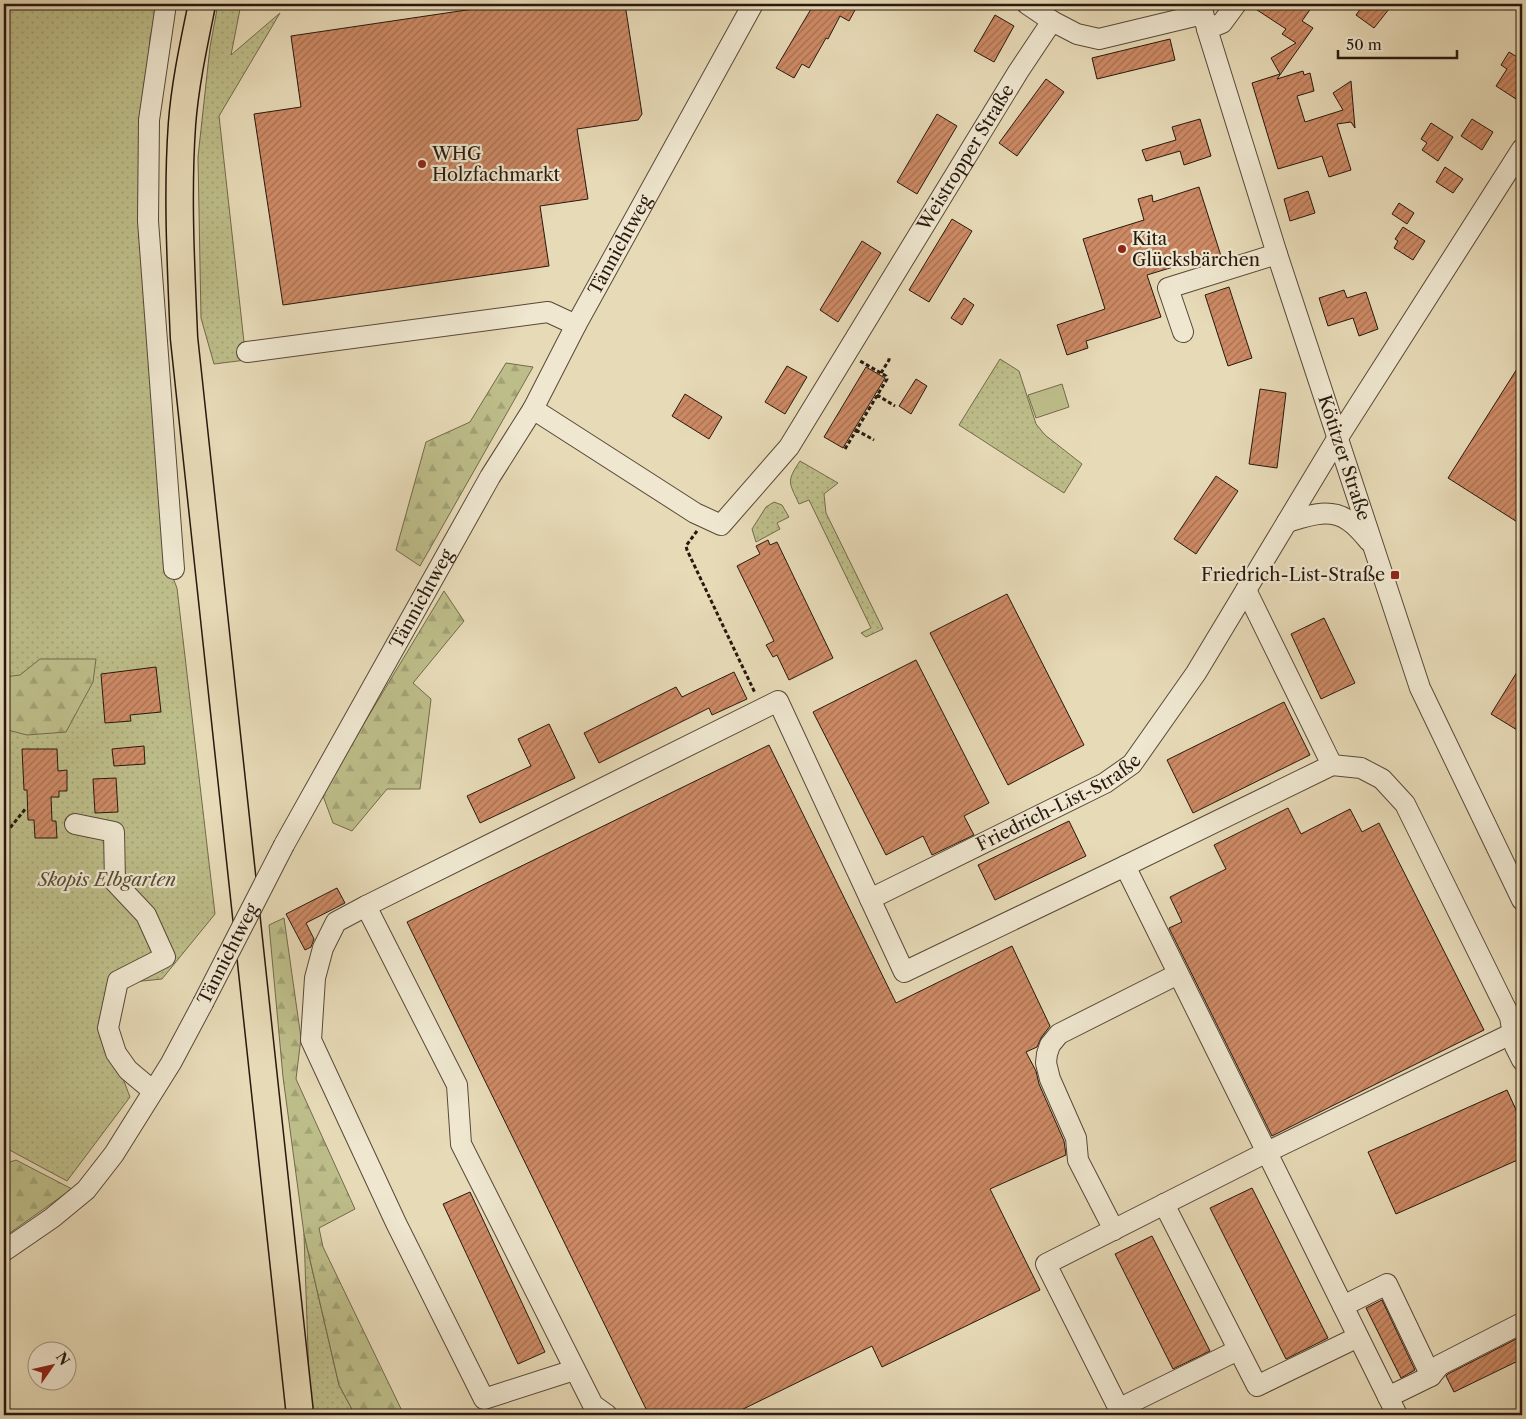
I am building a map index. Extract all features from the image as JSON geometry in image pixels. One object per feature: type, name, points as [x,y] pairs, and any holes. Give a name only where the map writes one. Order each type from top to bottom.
[{"type":"main road","points":[[202,4],[194,42],[182,123],[179,228],[184,338],[300,1415]]},
{"type":"street","points":[[166,4],[148,120],[148,221],[174,569]]},
{"type":"street","name":"Tännichtweg","points":[[4,1251],[52,1218],[86,1190],[114,1154],[172,1063],[284,845],[490,477],[533,409],[576,325],[753,4]]},
{"type":"street","points":[[1027,4],[1052,21],[1077,34],[1099,39],[1204,15],[1222,23],[1236,4]]},
{"type":"street","name":"Kötitzer Straße","points":[[1204,15],[1277,254],[1420,688],[1522,900]]},
{"type":"street","name":"Weistropper Straße","points":[[533,409],[695,513],[721,526],[789,447],[1018,72],[1052,21]]},
{"type":"street","name":"Friedrich-List-Straße","points":[[870,899],[1105,784],[1132,764],[1196,673],[1337,439],[1522,149]]},
{"type":"street","points":[[1183,332],[1168,288],[1277,254]]},
{"type":"street","points":[[247,352],[548,312],[576,325]]},
{"type":"street","points":[[1287,522],[1317,513],[1333,514],[1349,520],[1372,544]]},
{"type":"street","points":[[1246,590],[1332,765]]},
{"type":"street","points":[[574,1370],[484,1399],[396,1224],[312,1040],[315,978],[323,948],[336,922],[778,700],[904,972],[1332,765],[1361,768],[1382,779],[1405,804],[1510,1017],[1515,1046],[1522,1060]]},
{"type":"street","points":[[75,824],[114,832],[115,882],[146,915],[165,957],[118,981],[108,1028],[116,1053],[128,1070],[153,1092]]},
{"type":"street","points":[[1125,866],[1397,1415]]},
{"type":"street","points":[[366,906],[457,1085],[461,1144],[592,1405],[608,1415]]},
{"type":"street","points":[[1114,1230],[1078,1160],[1076,1138],[1050,1078],[1046,1062],[1047,1054],[1050,1045],[1059,1034],[1178,974]]},
{"type":"street","points":[[1238,1350],[1120,1412],[1046,1264],[1267,1152],[1512,1033]]},
{"type":"street","points":[[1164,1204],[1257,1386],[1358,1337]]},
{"type":"street","points":[[1343,1306],[1387,1284],[1431,1376]]},
{"type":"street","points":[[1388,1397],[1431,1376],[1440,1365],[1522,1324]]},
{"type":"path","points":[[845,449],[887,379],[886,376],[846,353]]},
{"type":"path","points":[[881,373],[889,360],[889,356]]},
{"type":"path","points":[[877,396],[895,406]]},
{"type":"path","points":[[856,430],[874,440]]},
{"type":"path","points":[[687,550],[762,708]]},
{"type":"path","points":[[4,827],[10,828],[26,808]]},
{"type":"green space","name":"Skopis Elbgarten","points":[[4,4],[158,4],[150,38],[146,102],[164,555],[177,588],[215,914],[162,979],[123,983],[116,1035],[122,1076],[130,1097],[67,1181],[4,1147]]},
{"type":"green space","points":[[218,4],[241,4],[231,55],[280,13],[219,116],[246,360],[214,364],[201,318],[198,157],[210,47]]},
{"type":"green space","points":[[1000,359],[1019,371],[1036,424],[1045,435],[1082,464],[1064,493],[959,425]]},
{"type":"green space","points":[[506,363],[533,367],[420,566],[396,550],[426,442],[470,422]]},
{"type":"green space","points":[[1062,384],[1069,407],[1036,418],[1028,395]]},
{"type":"green space","points":[[800,461],[838,483],[824,494],[826,513],[883,629],[866,637],[861,633],[871,628],[809,500],[799,504],[791,486],[791,478]]},
{"type":"green space","points":[[774,502],[782,505],[789,517],[777,523],[780,529],[756,542],[752,529],[766,507]]},
{"type":"green space","points":[[444,591],[464,621],[413,683],[431,699],[420,789],[387,789],[352,831],[333,823],[322,793]]},
{"type":"green space","points":[[40,659],[96,659],[93,682],[66,732],[27,735],[4,729],[4,677],[20,675]]},
{"type":"green space","points":[[284,918],[301,1038],[296,1079],[355,1209],[319,1228],[323,1247],[404,1415],[355,1415],[339,1385],[304,1234],[283,1077],[269,925]]},
{"type":"green space","points":[[16,1160],[72,1189],[4,1237],[4,1164]]},
{"type":"green space","points":[[304,1234],[339,1385],[355,1415],[314,1415],[309,1380]]},
{"type":"building","name":"WHG Holzfachmarkt","points":[[507,4],[625,4],[642,114],[638,120],[577,129],[588,199],[540,206],[549,266],[283,305],[254,114],[301,107],[291,36]]},
{"type":"building","points":[[814,4],[847,4],[855,10],[849,21],[840,16],[809,68],[802,64],[794,78],[776,68]]},
{"type":"building","points":[[1248,4],[1314,4],[1302,21],[1313,28],[1277,79],[1303,71],[1304,75],[1310,73],[1314,91],[1297,96],[1305,122],[1343,110],[1333,93],[1351,81],[1355,128],[1351,122],[1337,124],[1351,170],[1329,177],[1322,156],[1278,169],[1252,83],[1280,74],[1271,58],[1296,43],[1282,34],[1286,29]]},
{"type":"building","points":[[1364,4],[1393,4],[1374,28],[1356,15]]},
{"type":"building","points":[[995,15],[1014,26],[994,62],[974,51]]},
{"type":"building","points":[[1170,39],[1175,60],[1097,79],[1092,58]]},
{"type":"building","points":[[1509,52],[1522,60],[1522,89],[1516,99],[1496,86],[1507,69],[1501,65]]},
{"type":"building","points":[[1046,79],[1064,92],[1017,156],[999,143]]},
{"type":"building","points":[[937,114],[957,126],[917,194],[897,182]]},
{"type":"building","points":[[1200,119],[1211,156],[1184,165],[1180,151],[1146,161],[1142,150],[1176,140],[1172,127]]},
{"type":"building","points":[[1472,119],[1493,132],[1482,150],[1461,136]]},
{"type":"building","points":[[1431,123],[1453,137],[1438,161],[1422,150],[1427,143],[1421,139]]},
{"type":"building","points":[[1445,167],[1463,179],[1453,193],[1436,182]]},
{"type":"building","points":[[1199,187],[1222,259],[1198,266],[1196,260],[1147,275],[1161,317],[1086,341],[1088,348],[1067,355],[1057,325],[1105,309],[1083,239],[1144,220],[1138,199],[1152,195],[1153,202]]},
{"type":"building","points":[[1308,191],[1315,213],[1290,221],[1284,199]]},
{"type":"building","points":[[1399,203],[1414,213],[1407,224],[1392,214]]},
{"type":"building","points":[[952,219],[972,231],[929,302],[909,290]]},
{"type":"building","points":[[1403,227],[1425,241],[1413,260],[1394,248],[1398,241],[1395,239]]},
{"type":"building","points":[[862,241],[881,253],[838,322],[820,310]]},
{"type":"building","points":[[1229,287],[1252,358],[1228,366],[1205,295]]},
{"type":"building","points":[[1344,290],[1347,298],[1366,292],[1378,329],[1359,336],[1353,318],[1328,326],[1319,298]]},
{"type":"building","points":[[964,298],[974,305],[962,325],[951,318]]},
{"type":"building","points":[[1522,361],[1522,525],[1448,478]]},
{"type":"building","points":[[787,366],[807,377],[785,414],[765,402]]},
{"type":"building","points":[[866,367],[885,378],[843,448],[824,437]]},
{"type":"building","points":[[916,379],[927,386],[911,414],[899,406]]},
{"type":"building","points":[[1260,389],[1286,393],[1277,468],[1249,464]]},
{"type":"building","points":[[685,394],[722,417],[709,439],[672,416]]},
{"type":"building","points":[[1216,476],[1238,491],[1196,554],[1174,539]]},
{"type":"building","points":[[768,540],[770,545],[777,542],[833,658],[789,680],[777,655],[773,657],[766,645],[774,641],[737,566],[760,554],[756,546]]},
{"type":"building","points":[[1007,594],[1084,745],[1008,785],[930,633]]},
{"type":"building","points":[[1324,618],[1355,683],[1321,699],[1291,634]]},
{"type":"building","points":[[916,660],[989,803],[964,816],[974,835],[932,855],[923,836],[886,855],[813,712]]},
{"type":"building","points":[[1522,664],[1522,733],[1491,714]]},
{"type":"building","points":[[156,667],[161,712],[130,715],[131,721],[105,723],[101,674]]},
{"type":"building","points":[[734,672],[747,699],[712,715],[709,708],[599,763],[584,733],[676,687],[682,697]]},
{"type":"building","points":[[1284,702],[1310,755],[1193,813],[1167,760]]},
{"type":"building","points":[[549,724],[575,778],[480,823],[467,796],[531,766],[518,739]]},
{"type":"building","points":[[769,745],[896,1003],[1012,946],[1050,1026],[1037,1047],[1026,1052],[1036,1071],[1039,1084],[1064,1141],[1066,1155],[990,1189],[1040,1290],[882,1367],[872,1346],[731,1415],[649,1415],[407,922]]},
{"type":"building","points":[[144,746],[145,764],[114,766],[112,749]]},
{"type":"building","points":[[22,749],[57,749],[58,771],[67,770],[67,791],[59,791],[59,797],[51,797],[52,821],[56,821],[57,838],[35,838],[34,820],[28,820],[27,790],[24,790]]},
{"type":"building","points":[[116,778],[118,812],[95,813],[93,779]]},
{"type":"building","points":[[1288,808],[1301,834],[1350,809],[1362,832],[1379,823],[1484,1030],[1272,1136],[1169,928],[1182,922],[1170,897],[1226,869],[1214,845]]},
{"type":"building","points":[[1069,821],[1086,856],[995,900],[978,865]]},
{"type":"building","points":[[337,888],[345,903],[306,923],[314,939],[311,947],[305,950],[286,914]]},
{"type":"building","points":[[1507,1090],[1522,1123],[1522,1158],[1396,1214],[1368,1152]]},
{"type":"building","points":[[1252,1188],[1328,1338],[1286,1359],[1210,1208]]},
{"type":"building","points":[[470,1192],[545,1352],[518,1364],[443,1204]]},
{"type":"building","points":[[1152,1236],[1210,1351],[1173,1369],[1115,1254]]},
{"type":"building","points":[[1382,1300],[1415,1370],[1401,1378],[1366,1308]]},
{"type":"building","points":[[1522,1336],[1522,1359],[1454,1392],[1446,1376],[1448,1374]]},
{"type":"place","name":"WHG Holzfachmarkt","points":[[422,164]]},
{"type":"place","name":"Kita Glücksbärchen","points":[[1122,249]]},
{"type":"place","name":"Friedrich-List-Straße","points":[[1395,575]]}]
